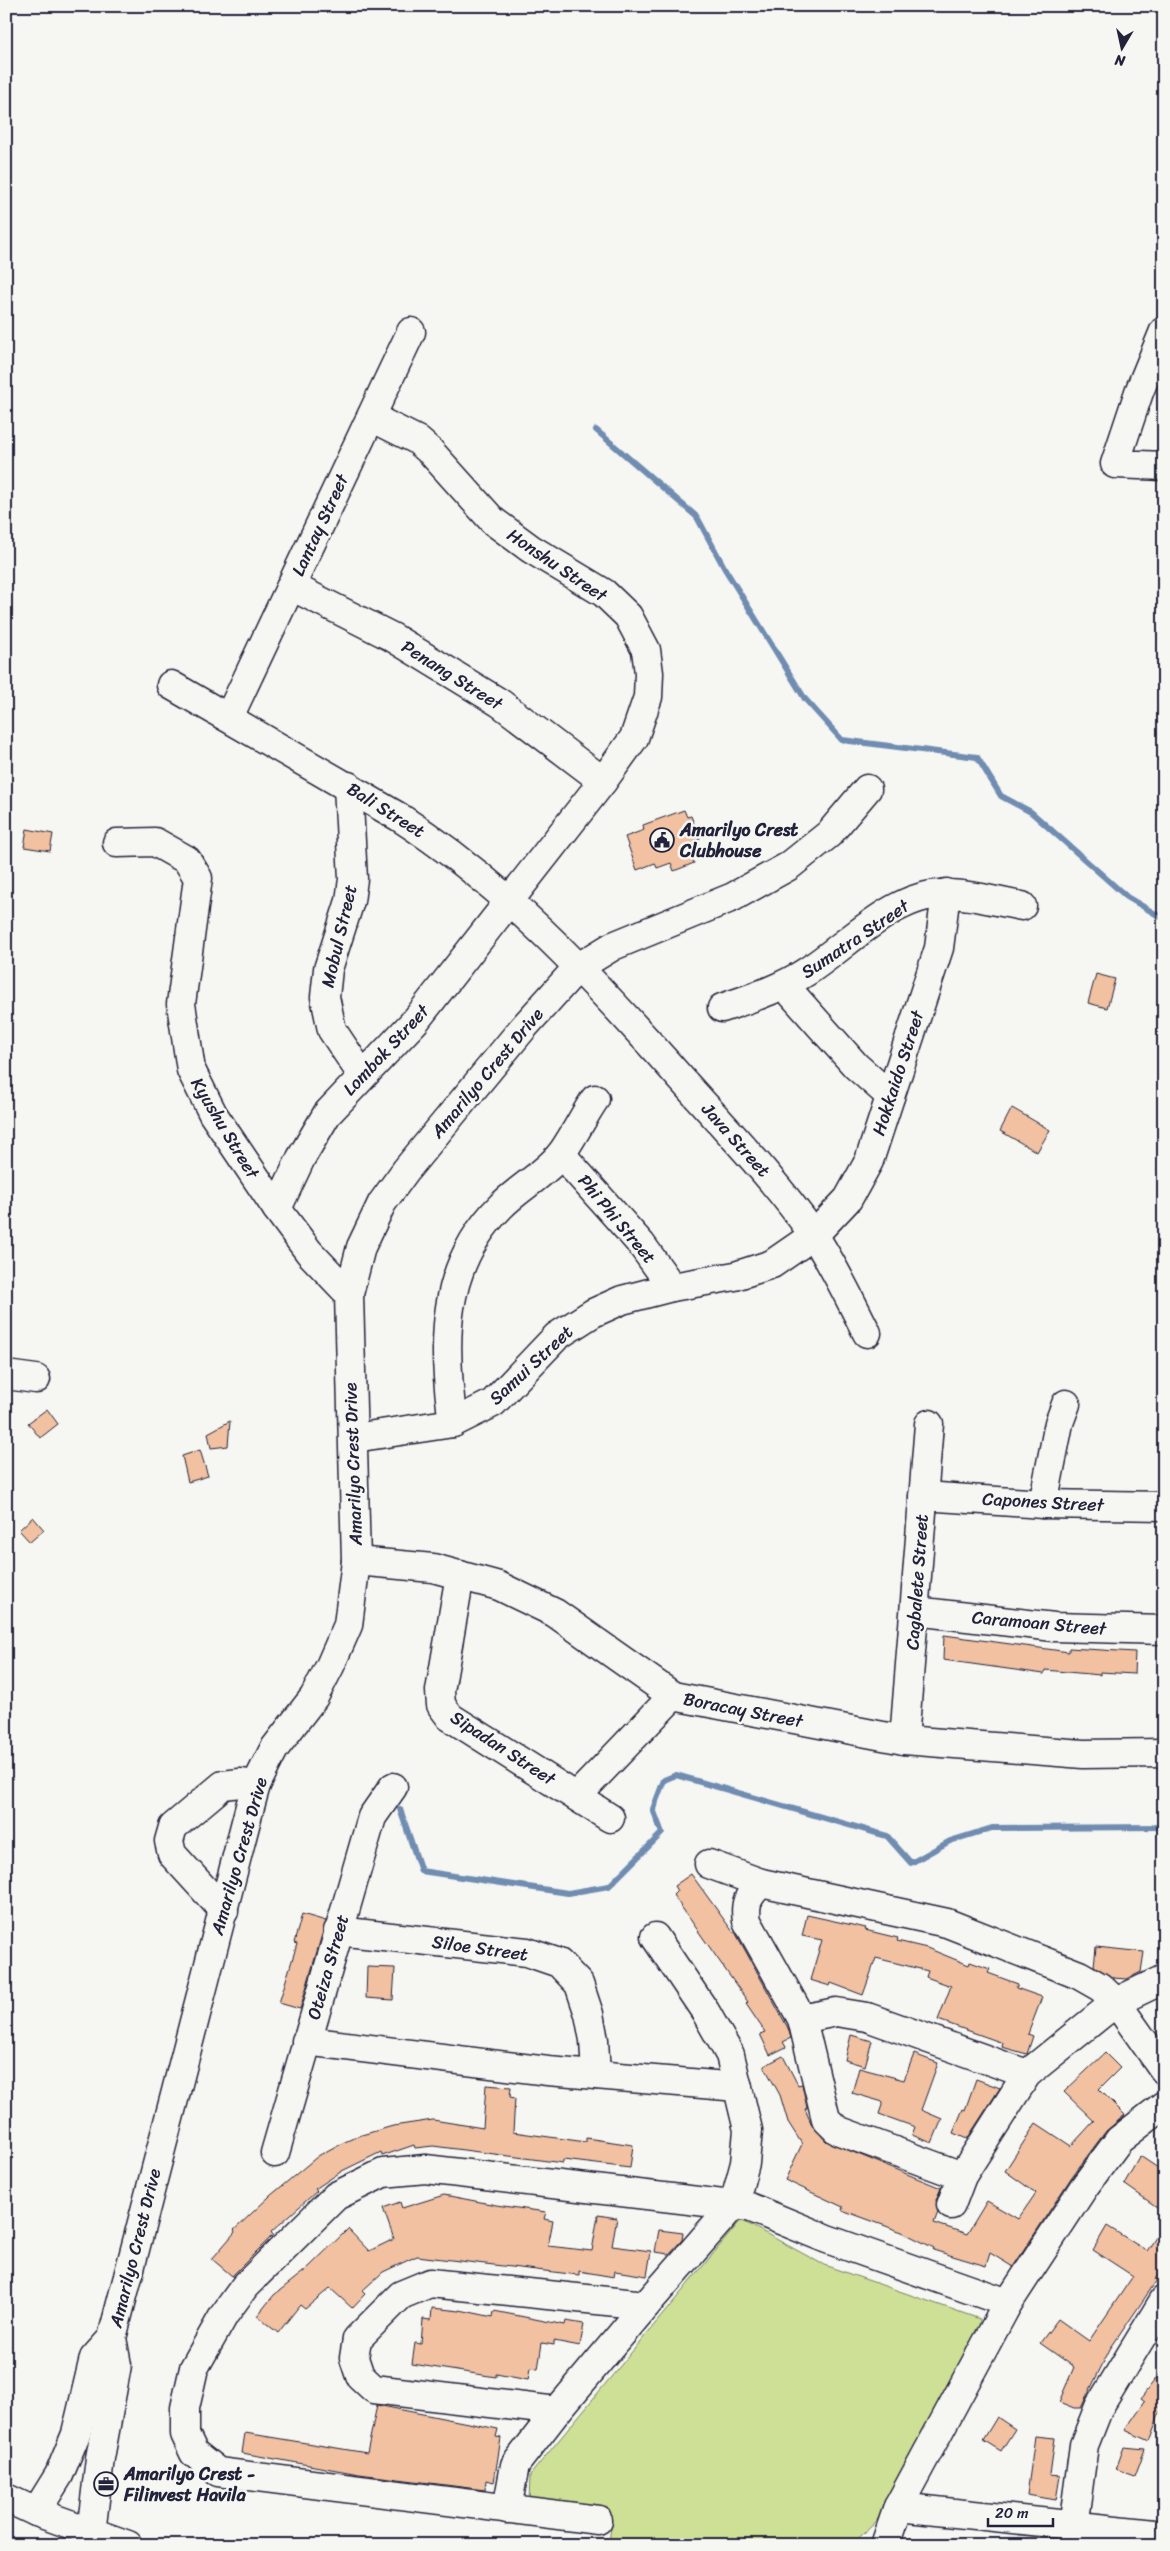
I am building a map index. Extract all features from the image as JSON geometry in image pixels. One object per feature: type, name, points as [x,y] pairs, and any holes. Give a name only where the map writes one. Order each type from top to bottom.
[{"type":"street","points":[[1164,331],[1138,392],[1115,464],[1164,466]]},
{"type":"street","name":"Lantay Street","points":[[229,717],[411,332]]},
{"type":"street","name":"Honshu Street","points":[[371,417],[417,440],[431,452],[493,521],[531,549],[604,593],[628,616],[646,650],[649,673],[648,697],[634,738],[509,899]]},
{"type":"street","name":"Penang Street","points":[[291,586],[392,637],[500,703],[603,780]]},
{"type":"street","name":"Bali Street","points":[[171,685],[348,786],[434,840],[509,899],[577,968]]},
{"type":"street","name":"Mobul Street","points":[[348,786],[353,879],[350,901],[328,969],[325,997],[332,1030],[362,1075]]},
{"type":"street","name":"Amarilyo Crest Drive","points":[[91,2533],[100,2458],[117,2365],[112,2338],[175,2088],[224,1911],[256,1785],[274,1749],[314,1697],[348,1624],[356,1561],[349,1294],[361,1247],[382,1203],[406,1170],[523,1028],[577,968],[614,946],[733,898],[789,866],[829,834],[867,789]]},
{"type":"street","name":"Kyushu Street","points":[[117,843],[154,842],[187,860],[198,878],[181,1004],[191,1070],[213,1114],[277,1210],[309,1252],[349,1294]]},
{"type":"street","name":"Sumatra Street","points":[[722,1008],[784,985],[806,972],[872,923],[911,900],[946,893],[1022,906]]},
{"type":"street","name":"Hokkaido Street","points":[[814,1235],[848,1199],[869,1161],[939,948],[946,893]]},
{"type":"street","name":"Lombok Street","points":[[277,1210],[301,1158],[327,1114],[416,1020],[509,899]]},
{"type":"street","name":"Java Street","points":[[577,968],[610,998],[772,1181],[814,1235],[867,1334]]},
{"type":"street","points":[[784,985],[856,1066],[890,1096]]},
{"type":"street","points":[[453,1422],[448,1386],[446,1330],[452,1288],[474,1237],[500,1206],[561,1154],[595,1099]]},
{"type":"street","name":"Phi Phi Street","points":[[561,1154],[641,1244],[672,1286]]},
{"type":"street","name":"Samui Street","points":[[354,1438],[453,1422],[493,1403],[557,1336],[593,1312],[622,1300],[672,1286],[735,1276],[772,1264],[814,1235]]},
{"type":"street","points":[[6,1375],[36,1380]]},
{"type":"street","points":[[1043,1504],[1059,1424],[1066,1404]]},
{"type":"street","name":"Cagbalete Street","points":[[904,1740],[929,1424]]},
{"type":"street","name":"Capones Street","points":[[923,1496],[1043,1504],[1164,1506]]},
{"type":"street","name":"Boracay Street","points":[[356,1561],[433,1568],[499,1586],[555,1613],[673,1696],[904,1740],[1083,1754],[1164,1753]]},
{"type":"street","name":"Sipadan Street","points":[[460,1575],[440,1691],[440,1705],[450,1717],[610,1818]]},
{"type":"street","name":"Caramoan Street","points":[[915,1611],[1054,1627],[1164,1630]]},
{"type":"street","points":[[577,1796],[673,1696]]},
{"type":"street","points":[[224,1911],[172,1854],[169,1841],[173,1827],[223,1785],[240,1783],[256,1785]]},
{"type":"street","name":"Oteiza Street","points":[[275,2153],[372,1817],[393,1787]]},
{"type":"street","points":[[709,1864],[761,1883],[947,1923],[1078,1975],[1100,1987],[1116,2002],[1164,2070]]},
{"type":"street","points":[[761,1883],[750,1894],[744,1906],[747,1921],[802,2019],[820,2102],[826,2119],[837,2130],[962,2176]]},
{"type":"street","name":"Siloe Street","points":[[338,1931],[527,1952],[558,1963],[579,1984],[589,2014],[594,2040],[596,2075]]},
{"type":"street","points":[[507,2510],[516,2465],[557,2411],[734,2204],[745,2163],[748,2130],[730,2055],[705,2011],[655,1937]]},
{"type":"street","points":[[950,2204],[962,2176],[1028,2074],[1116,2002],[1164,1979]]},
{"type":"street","points":[[802,2019],[836,2012],[867,2017],[1028,2074]]},
{"type":"street","points":[[306,2042],[548,2071],[738,2087]]},
{"type":"street","points":[[885,2545],[898,2507],[1008,2303],[1084,2186],[1119,2140],[1164,2104]]},
{"type":"street","points":[[598,2520],[218,2472],[194,2453],[185,2434],[185,2408],[194,2368],[224,2315],[245,2286],[336,2196],[384,2173],[425,2169],[748,2207],[826,2239],[1008,2303]]},
{"type":"street","points":[[557,2411],[374,2389],[360,2376],[354,2358],[357,2339],[401,2296],[430,2283],[646,2305]]},
{"type":"street","points":[[1074,2527],[1084,2446],[1099,2407],[1164,2300]]},
{"type":"street","name":"Amarilyo Crest Drive","points":[[36,2512],[59,2475],[76,2434],[94,2358],[112,2338]]},
{"type":"street","points":[[6,2498],[36,2512],[128,2545]]},
{"type":"street","points":[[898,2507],[1164,2535]]},
{"type":"green space","points":[[741,2220],[824,2265],[980,2319],[976,2349],[876,2522],[851,2545],[609,2545],[612,2515],[529,2504],[530,2475]]},
{"type":"building","name":"Amarilyo Crest Clubhouse","points":[[684,810],[687,817],[691,816],[700,839],[695,841],[699,852],[691,855],[694,863],[674,871],[671,863],[657,868],[655,863],[637,870],[625,837],[644,830],[643,825]]},
{"type":"building","points":[[27,829],[53,834],[50,851],[24,847]]},
{"type":"building","points":[[1096,974],[1115,979],[1107,1008],[1088,1003]]},
{"type":"building","points":[[1012,1108],[1050,1130],[1037,1152],[1000,1131]]},
{"type":"building","points":[[47,1409],[58,1424],[40,1438],[28,1423]]},
{"type":"building","points":[[230,1421],[228,1446],[211,1448],[208,1433]]},
{"type":"building","points":[[200,1450],[208,1476],[188,1482],[182,1456]]},
{"type":"building","points":[[33,1517],[44,1530],[30,1542],[19,1530]]},
{"type":"building","points":[[944,1635],[1069,1652],[1069,1648],[1135,1652],[1134,1674],[1100,1672],[1100,1675],[1045,1670],[1044,1674],[943,1660]]},
{"type":"building","points":[[691,1874],[733,1932],[735,1932],[788,2028],[791,2038],[783,2042],[786,2047],[770,2055],[760,2034],[765,2032],[746,2004],[748,2002],[673,1895],[677,1891],[674,1886]]},
{"type":"building","points":[[302,1914],[326,1921],[300,2009],[279,2003],[297,1944],[294,1943]]},
{"type":"building","points":[[807,1915],[866,1928],[865,1930],[898,1938],[897,1941],[927,1948],[969,1965],[970,1962],[990,1969],[988,1973],[1018,1984],[1016,1988],[1042,1997],[1028,2034],[1033,2036],[1027,2054],[1002,2047],[1003,2043],[938,2020],[951,1986],[926,1977],[928,1971],[876,1958],[863,1995],[831,1983],[830,1986],[810,1980],[822,1940],[802,1936]]},
{"type":"building","points":[[1096,1947],[1144,1952],[1141,1972],[1127,1979],[1113,1978],[1094,1966]]},
{"type":"building","points":[[367,1967],[395,1968],[393,2000],[366,1998]]},
{"type":"building","points":[[851,2035],[872,2041],[865,2066],[845,2060]]},
{"type":"building","points":[[1105,2053],[1120,2068],[1099,2089],[1125,2115],[1106,2131],[1071,2178],[1013,2267],[990,2253],[986,2266],[933,2250],[934,2248],[902,2232],[842,2210],[843,2207],[785,2180],[802,2144],[788,2122],[780,2095],[764,2066],[783,2056],[798,2085],[802,2084],[807,2108],[805,2109],[811,2123],[826,2141],[941,2188],[936,2200],[938,2212],[934,2223],[967,2234],[987,2201],[1018,2219],[1036,2193],[1005,2171],[1036,2123],[1071,2146],[1094,2121],[1064,2092]]},
{"type":"building","points":[[914,2054],[938,2063],[921,2110],[942,2119],[932,2143],[912,2135],[915,2127],[879,2114],[883,2102],[852,2093],[859,2068],[904,2080]]},
{"type":"building","points":[[976,2079],[1000,2088],[967,2139],[953,2133],[963,2109],[965,2110]]},
{"type":"building","points":[[486,2085],[511,2087],[510,2097],[515,2098],[513,2132],[586,2142],[586,2138],[633,2145],[630,2168],[563,2160],[563,2163],[433,2146],[415,2148],[414,2145],[382,2156],[381,2152],[342,2171],[315,2189],[317,2191],[271,2232],[273,2235],[232,2276],[212,2259],[235,2232],[234,2230],[270,2196],[318,2156],[336,2146],[358,2136],[393,2126],[433,2120],[483,2128]]},
{"type":"building","points":[[1140,2156],[1164,2172],[1164,2212],[1124,2184]]},
{"type":"building","points":[[444,2195],[546,2212],[544,2219],[553,2221],[548,2246],[592,2251],[598,2215],[617,2218],[612,2246],[651,2251],[647,2276],[615,2271],[614,2277],[579,2271],[579,2275],[417,2256],[383,2272],[362,2291],[365,2294],[352,2308],[330,2288],[305,2309],[300,2305],[278,2333],[257,2316],[274,2295],[307,2269],[348,2229],[369,2251],[394,2239],[383,2208],[400,2202],[402,2208]]},
{"type":"building","points":[[1164,2225],[1164,2268],[1155,2279],[1157,2280],[1110,2349],[1081,2408],[1074,2408],[1059,2402],[1074,2367],[1040,2343],[1058,2319],[1089,2341],[1133,2276],[1093,2250],[1107,2226],[1147,2251]]},
{"type":"building","points":[[659,2230],[683,2233],[682,2240],[669,2254],[655,2252]]},
{"type":"building","points":[[432,2308],[460,2310],[493,2317],[494,2311],[565,2325],[566,2321],[584,2324],[580,2346],[554,2341],[554,2345],[542,2343],[538,2369],[530,2368],[528,2380],[496,2374],[496,2377],[412,2364],[415,2343],[421,2344],[423,2319],[431,2320]]},
{"type":"building","points":[[1164,2368],[1164,2415],[1160,2412],[1149,2441],[1125,2430],[1145,2401],[1141,2398]]},
{"type":"building","points":[[377,2405],[498,2429],[496,2437],[501,2438],[494,2482],[486,2480],[485,2490],[359,2474],[242,2453],[245,2433],[367,2453]]},
{"type":"building","points":[[997,2417],[1015,2429],[1001,2451],[983,2440]]},
{"type":"building","points":[[1035,2436],[1055,2438],[1050,2475],[1060,2476],[1056,2500],[1027,2495]]},
{"type":"building","points":[[1124,2447],[1145,2449],[1135,2476],[1116,2469]]},
{"type":"waterway","points":[[596,430],[697,517],[725,569],[805,699],[842,740],[977,757],[1001,796],[1031,812],[1127,897],[1164,919]]},
{"type":"waterway","points":[[400,1809],[421,1871],[568,1893],[609,1886],[662,1833],[653,1809],[664,1780],[676,1775],[887,1836],[911,1863],[950,1841],[992,1828],[1164,1827]]},
{"type":"place","name":"Amarilyo Crest Clubhouse","points":[[662,840]]},
{"type":"place","name":"Amarilyo Crest - Filinvest Havila","points":[[106,2484]]}]
